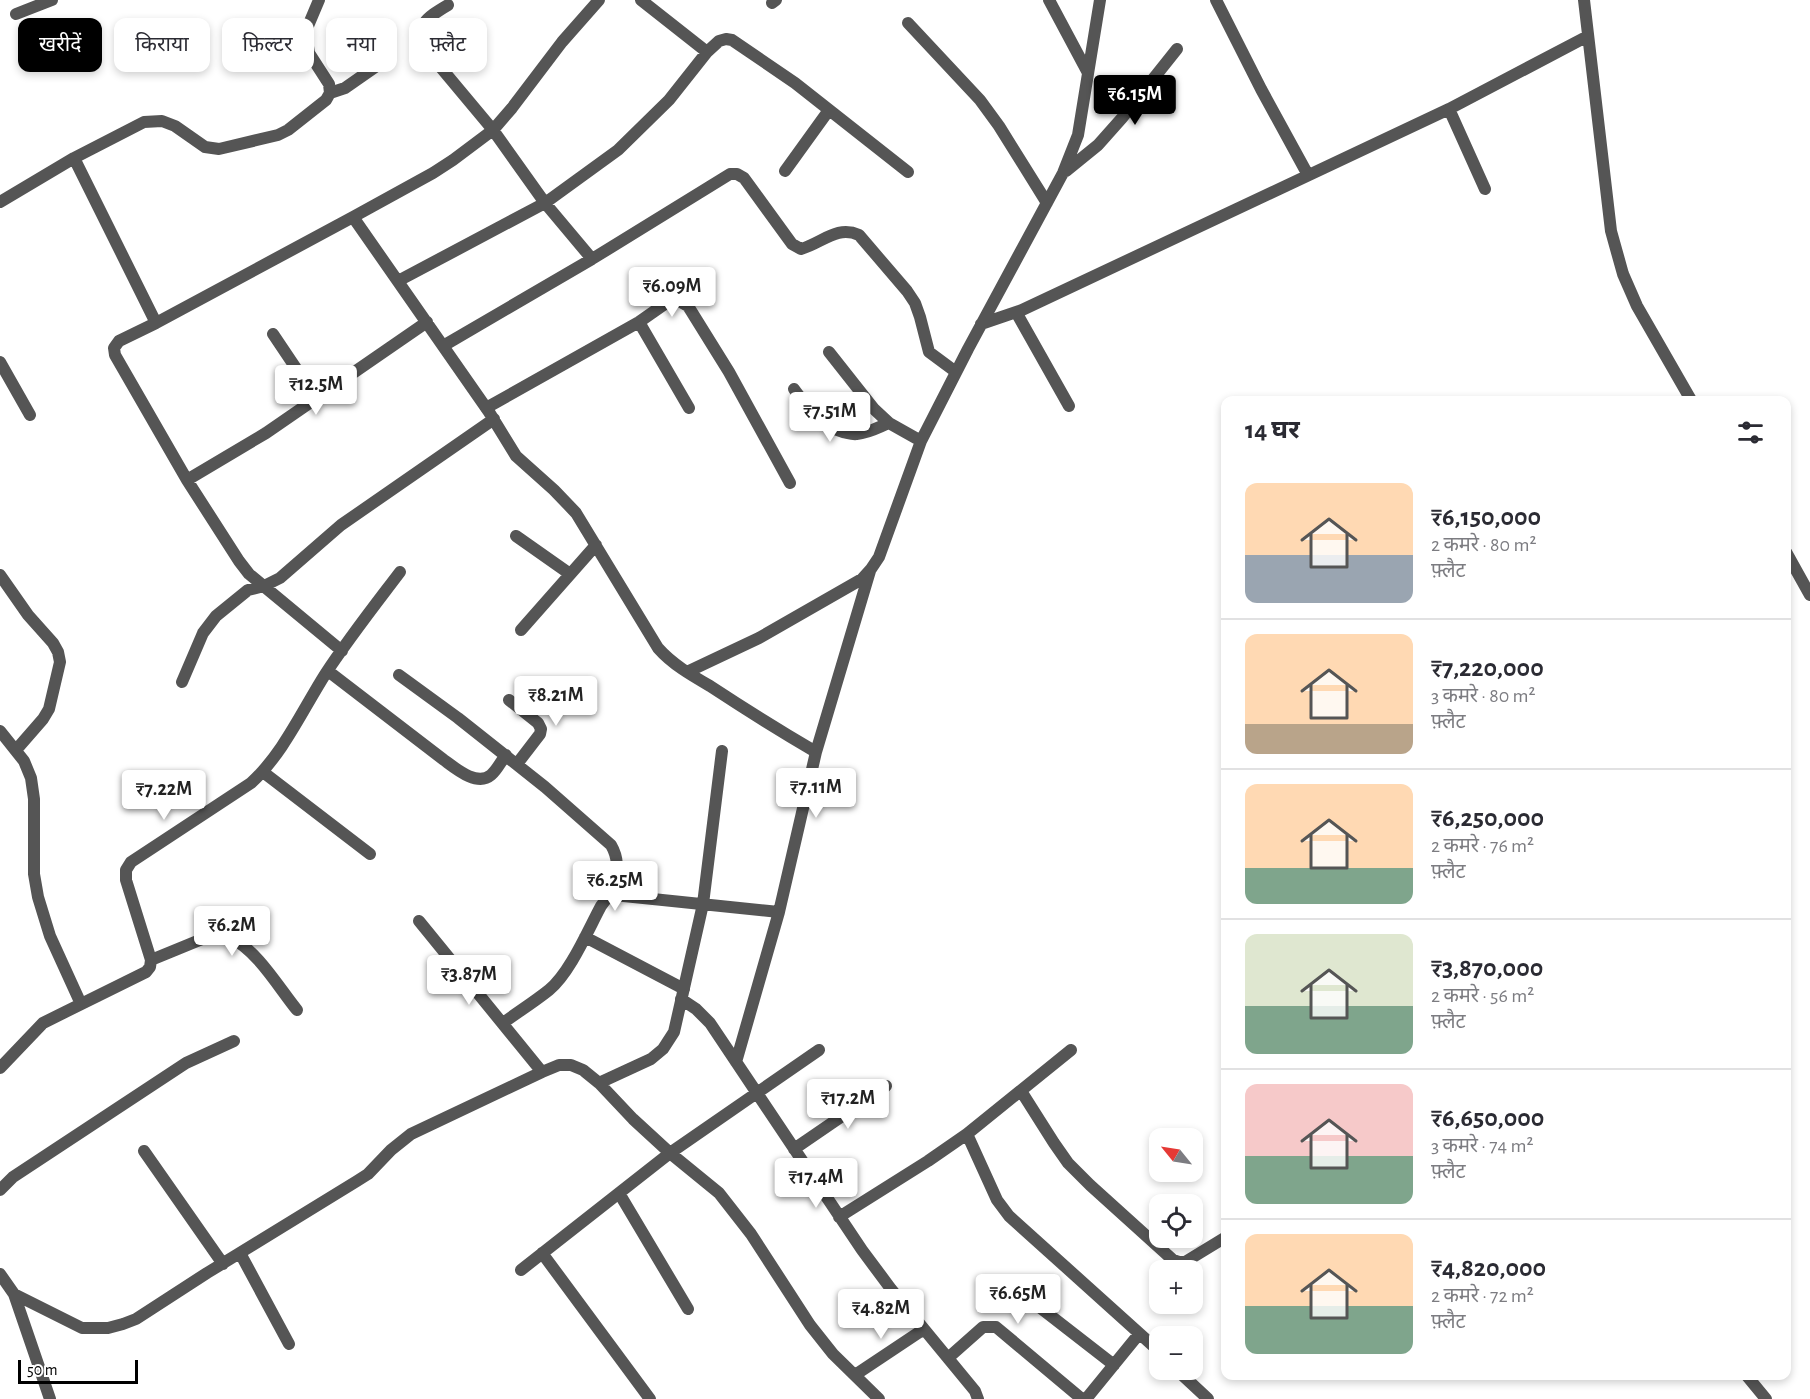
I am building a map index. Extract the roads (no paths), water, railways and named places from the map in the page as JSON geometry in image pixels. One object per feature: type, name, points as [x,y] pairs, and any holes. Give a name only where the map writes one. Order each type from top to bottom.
[{"type":"street","points":[[16,14],[52,0]]},
{"type":"street","points":[[0,202],[74,158],[144,122],[162,121],[175,126],[205,147],[219,149],[279,135],[298,123],[326,100],[330,93],[329,84],[309,53],[307,40],[308,26],[319,0]]},
{"type":"street","points":[[342,651],[249,574],[239,561],[187,480],[115,355],[114,348],[119,341],[433,173],[493,130],[562,42],[599,0]]},
{"type":"street","points":[[641,0],[707,52]]},
{"type":"street","points":[[1049,0],[1088,73]]},
{"type":"street","points":[[736,1062],[779,912],[816,752],[871,569],[886,540],[921,441],[1063,173],[1078,135],[1100,0]]},
{"type":"street","points":[[1216,0],[1308,175]]},
{"type":"street","points":[[1584,0],[1611,231],[1623,274],[1637,306],[1689,396]]},
{"type":"street","points":[[448,5],[432,14],[424,23],[420,32],[427,51],[493,130],[545,203],[592,259]]},
{"type":"street","points":[[908,23],[981,100],[1047,203]]},
{"type":"street","points":[[981,324],[1016,312],[1449,109],[1588,36]]},
{"type":"street","points":[[398,281],[545,203],[618,150],[669,100],[707,52],[719,41],[726,39],[732,40],[795,83],[908,172]]},
{"type":"street","points":[[1063,173],[1098,145],[1177,49]]},
{"type":"street","points":[[330,93],[345,88],[368,72]]},
{"type":"street","points":[[1449,109],[1485,189]]},
{"type":"street","points":[[785,171],[829,110]]},
{"type":"street","points":[[74,158],[156,323]]},
{"type":"street","points":[[443,346],[592,259],[730,174],[737,174],[744,178],[792,244],[801,249],[840,231],[850,231],[859,235],[915,303],[929,352],[956,372]]},
{"type":"street","points":[[353,217],[494,419],[516,456],[576,513],[658,648],[667,659],[749,713],[816,752]]},
{"type":"street","points":[[486,408],[639,322],[669,301],[679,301],[688,306],[729,372],[790,483]]},
{"type":"street","points":[[1016,312],[1069,406]]},
{"type":"street","points":[[187,480],[266,433],[427,322]]},
{"type":"street","points":[[639,322],[690,408]]},
{"type":"street","points":[[273,334],[316,398]]},
{"type":"street","points":[[829,352],[874,409],[889,423],[921,441]]},
{"type":"street","points":[[0,362],[30,415]]},
{"type":"street","points":[[794,389],[809,411],[820,421],[840,431],[854,435],[866,433],[889,423]]},
{"type":"street","points":[[182,682],[209,624],[216,616],[248,590],[264,586],[280,578],[341,525],[494,419]]},
{"type":"street","points":[[516,536],[570,574]]},
{"type":"street","points":[[521,630],[596,545]]},
{"type":"street","points":[[1791,561],[1810,595]]},
{"type":"street","points":[[687,672],[759,638],[862,579],[871,569]]},
{"type":"street","points":[[0,1068],[43,1023],[146,972],[151,960],[126,880],[126,870],[131,862],[263,772],[328,671],[400,572]]},
{"type":"street","points":[[0,575],[28,615],[53,643],[60,662],[49,709],[20,755]]},
{"type":"street","points":[[328,671],[463,773],[478,779],[485,778],[506,755]]},
{"type":"street","points":[[399,675],[506,755],[611,845],[617,855],[618,865],[614,894]]},
{"type":"street","points":[[509,700],[538,723],[541,729],[540,734],[517,764]]},
{"type":"street","points":[[0,731],[20,755],[31,778],[34,874],[38,897],[50,936],[81,1004]]},
{"type":"street","points":[[599,1083],[651,1059],[663,1049],[674,1032],[703,904],[722,751]]},
{"type":"street","points":[[263,772],[370,854]]},
{"type":"street","points":[[502,1023],[549,989],[568,966],[601,906],[607,898],[614,894],[779,912]]},
{"type":"street","points":[[419,921],[543,1072]]},
{"type":"street","points":[[151,960],[212,935],[232,938],[256,959],[297,1010]]},
{"type":"street","points":[[585,937],[682,994],[704,1016],[839,1217],[884,1279],[975,1391],[978,1399]]},
{"type":"street","points":[[0,1190],[13,1177],[186,1063],[234,1041]]},
{"type":"street","points":[[521,1270],[670,1153],[819,1050]]},
{"type":"street","points":[[839,1217],[967,1134],[1071,1050]]},
{"type":"street","points":[[14,1294],[82,1328],[108,1328],[136,1319],[368,1173],[411,1134],[559,1065],[571,1065],[599,1083],[633,1119],[725,1199],[751,1234],[810,1325],[833,1354],[879,1399]]},
{"type":"street","points":[[794,1149],[886,1086]]},
{"type":"street","points":[[1021,1091],[1068,1163],[1168,1256],[1179,1262],[1185,1262],[1221,1239]]},
{"type":"street","points":[[967,1134],[997,1200],[1009,1216],[1149,1343]]},
{"type":"street","points":[[144,1151],[223,1264]]},
{"type":"street","points":[[620,1193],[688,1309]]},
{"type":"street","points":[[240,1253],[289,1344]]},
{"type":"street","points":[[542,1253],[650,1399]]},
{"type":"street","points":[[0,1274],[14,1294],[50,1399]]},
{"type":"street","points":[[1006,1281],[1114,1365]]},
{"type":"street","points":[[948,1358],[983,1327],[996,1328],[1084,1399],[1140,1335]]},
{"type":"street","points":[[855,1375],[924,1329]]},
{"type":"street","points":[[1188,1380],[1208,1399]]},
{"type":"street","points":[[1750,1380],[1766,1399]]}]
